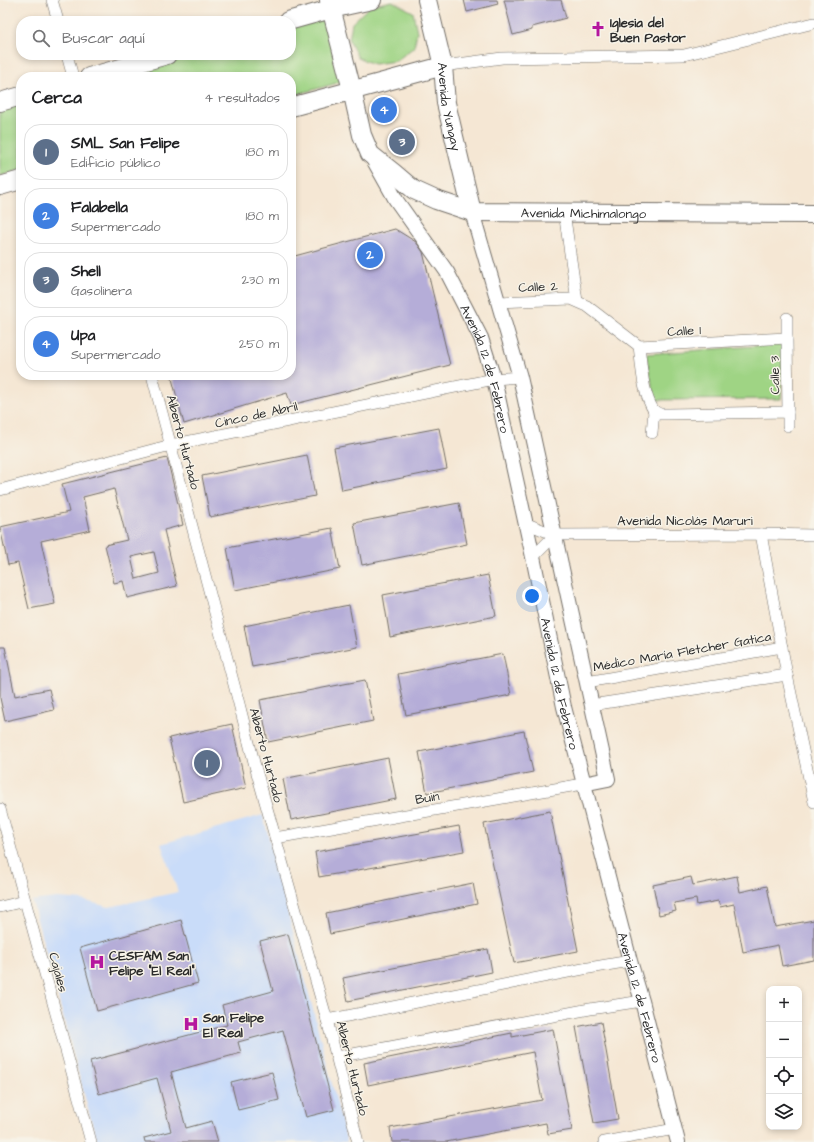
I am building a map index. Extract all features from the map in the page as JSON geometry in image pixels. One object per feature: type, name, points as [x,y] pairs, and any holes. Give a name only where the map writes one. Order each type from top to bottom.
[{"type":"main road","points":[[296,18],[330,4],[372,0]]},
{"type":"main road","name":"Avenida Yungay","points":[[427,0],[443,66],[446,103],[472,212]]},
{"type":"main road","points":[[330,4],[362,135],[370,154]]},
{"type":"main road","points":[[107,72],[149,60]]},
{"type":"main road","points":[[296,106],[443,66]]},
{"type":"main road","points":[[0,102],[16,97]]},
{"type":"main road","name":"Avenida Michimalongo","points":[[370,154],[394,172],[414,190],[436,200],[472,212],[814,214]]},
{"type":"main road","points":[[0,186],[16,181]]},
{"type":"street","points":[[52,0],[57,16]]},
{"type":"street","points":[[443,66],[502,58],[684,55],[814,23]]},
{"type":"street","points":[[68,60],[72,72]]},
{"type":"street","name":"Avenida 12 de Febrero","points":[[370,154],[396,200],[447,272],[481,338],[494,379],[564,707],[676,1135]]},
{"type":"street","name":"Avenida 12 de Febrero","points":[[472,212],[520,377],[556,535],[591,705],[608,779],[584,784]]},
{"type":"street","points":[[564,212],[577,301],[587,306],[639,346],[646,394],[654,411],[660,414],[788,412],[788,426]]},
{"type":"street","name":"Calle 2","points":[[499,302],[571,299],[577,301]]},
{"type":"street","points":[[787,318],[787,338]]},
{"type":"street","name":"Calle 1","points":[[639,346],[787,338]]},
{"type":"street","name":"Calle 3","points":[[787,338],[788,412]]},
{"type":"street","name":"Cinco de Abril","points":[[0,490],[171,446],[494,379],[520,377]]},
{"type":"street","name":"Alberto Hurtado","points":[[153,380],[255,766],[327,1020],[358,1142]]},
{"type":"street","points":[[652,433],[654,411]]},
{"type":"street","name":"Avenida Nicolás Maruri","points":[[525,523],[556,535],[814,535]]},
{"type":"street","points":[[761,534],[787,675],[814,802]]},
{"type":"street","points":[[533,557],[556,535]]},
{"type":"street","name":"Médico María Fletcher Gatica","points":[[587,682],[782,647]]},
{"type":"street","points":[[591,705],[787,675]]},
{"type":"street","name":"Buin","points":[[275,838],[584,784]]},
{"type":"street","name":"Cajales","points":[[0,809],[91,1142]]},
{"type":"street","points":[[0,907],[25,901]]},
{"type":"street","points":[[327,1020],[575,970],[630,961]]},
{"type":"street","points":[[337,1057],[590,1009],[642,1001]]},
{"type":"street","points":[[604,1142],[676,1135]]},
{"type":"shaded area","name":"San Felipe El Real","points":[[263,815],[347,1142],[97,1142],[32,901],[57,898],[82,900],[109,907],[178,892],[161,844]]},
{"type":"green space","points":[[392,1],[413,12],[417,32],[414,47],[396,61],[374,64],[358,58],[349,40],[352,23],[370,6]]},
{"type":"green space","points":[[330,19],[344,80],[296,95],[296,72],[125,72],[168,60],[296,60],[296,25]]},
{"type":"green space","points":[[16,102],[16,171],[0,176],[0,107]]},
{"type":"green space","points":[[783,344],[781,399],[655,400],[646,354]]},
{"type":"building","points":[[464,0],[497,0],[498,4],[467,12]]},
{"type":"building","points":[[504,0],[561,0],[566,18],[532,27],[532,30],[513,35]]},
{"type":"building","points":[[395,229],[416,242],[423,252],[450,365],[291,405],[287,393],[184,424],[172,380],[296,380],[296,256]]},
{"type":"building","points":[[439,428],[447,469],[342,490],[334,448]]},
{"type":"building","points":[[307,455],[315,496],[210,517],[202,476]]},
{"type":"building","points":[[167,458],[183,525],[164,530],[177,586],[127,598],[123,581],[114,583],[105,545],[127,540],[114,489],[83,497],[90,530],[41,541],[55,604],[29,609],[18,563],[8,565],[0,527],[69,512],[62,484]],"holes":[[[154,552],[159,573],[136,579],[131,557]]]},
{"type":"building","points":[[459,503],[467,544],[362,565],[354,523]]},
{"type":"building","points":[[332,528],[340,569],[235,590],[227,548]]},
{"type":"building","points":[[488,575],[496,616],[390,637],[383,595]]},
{"type":"building","points":[[349,605],[357,647],[252,667],[244,626]]},
{"type":"building","points":[[0,647],[5,647],[15,696],[49,689],[54,710],[5,721],[0,698]]},
{"type":"building","points":[[503,654],[511,695],[406,715],[398,674]]},
{"type":"building","points":[[365,680],[373,721],[268,742],[260,700]]},
{"type":"building","points":[[232,724],[246,788],[183,802],[169,738]]},
{"type":"building","points":[[524,731],[533,772],[427,793],[419,752]]},
{"type":"building","points":[[388,758],[396,799],[291,820],[283,779]]},
{"type":"building","points":[[550,811],[578,951],[514,963],[484,824]]},
{"type":"building","points":[[459,826],[464,851],[319,877],[315,852]]},
{"type":"building","points":[[737,876],[740,892],[767,886],[775,927],[814,920],[814,960],[782,966],[778,945],[743,952],[734,904],[720,907],[718,901],[697,905],[696,899],[674,903],[676,911],[659,915],[653,885],[691,877],[693,885]]},
{"type":"building","points":[[473,883],[477,904],[330,934],[326,913]]},
{"type":"building","points":[[181,920],[198,983],[97,1011],[80,948]]},
{"type":"building","points":[[288,934],[334,1110],[306,1117],[283,1030],[238,1042],[241,1053],[171,1072],[186,1128],[212,1121],[218,1142],[145,1142],[144,1138],[171,1131],[157,1078],[99,1094],[90,1061],[227,1025],[222,1005],[273,991],[260,941]]},
{"type":"building","points":[[488,949],[492,972],[348,1001],[343,978]]},
{"type":"building","points":[[601,1022],[618,1119],[594,1123],[576,1027]]},
{"type":"building","points":[[553,1029],[572,1130],[548,1134],[546,1123],[446,1142],[392,1142],[390,1128],[542,1100],[533,1052],[368,1085],[364,1063],[512,1033],[512,1037]]},
{"type":"building","points":[[272,1072],[279,1100],[238,1110],[231,1082]]},
{"type":"place","name":"Iglesia del Buen Pastor","points":[[598,29]]},
{"type":"place","name":"Upa","points":[[384,110]]},
{"type":"place","name":"Shell","points":[[402,142]]},
{"type":"place","name":"Falabella","points":[[370,255]]},
{"type":"place","name":"SML San Felipe","points":[[207,763]]},
{"type":"place","name":"CESFAM San Felipe \"El Real\"","points":[[97,962]]},
{"type":"place","name":"San Felipe El Real","points":[[191,1024]]}]
